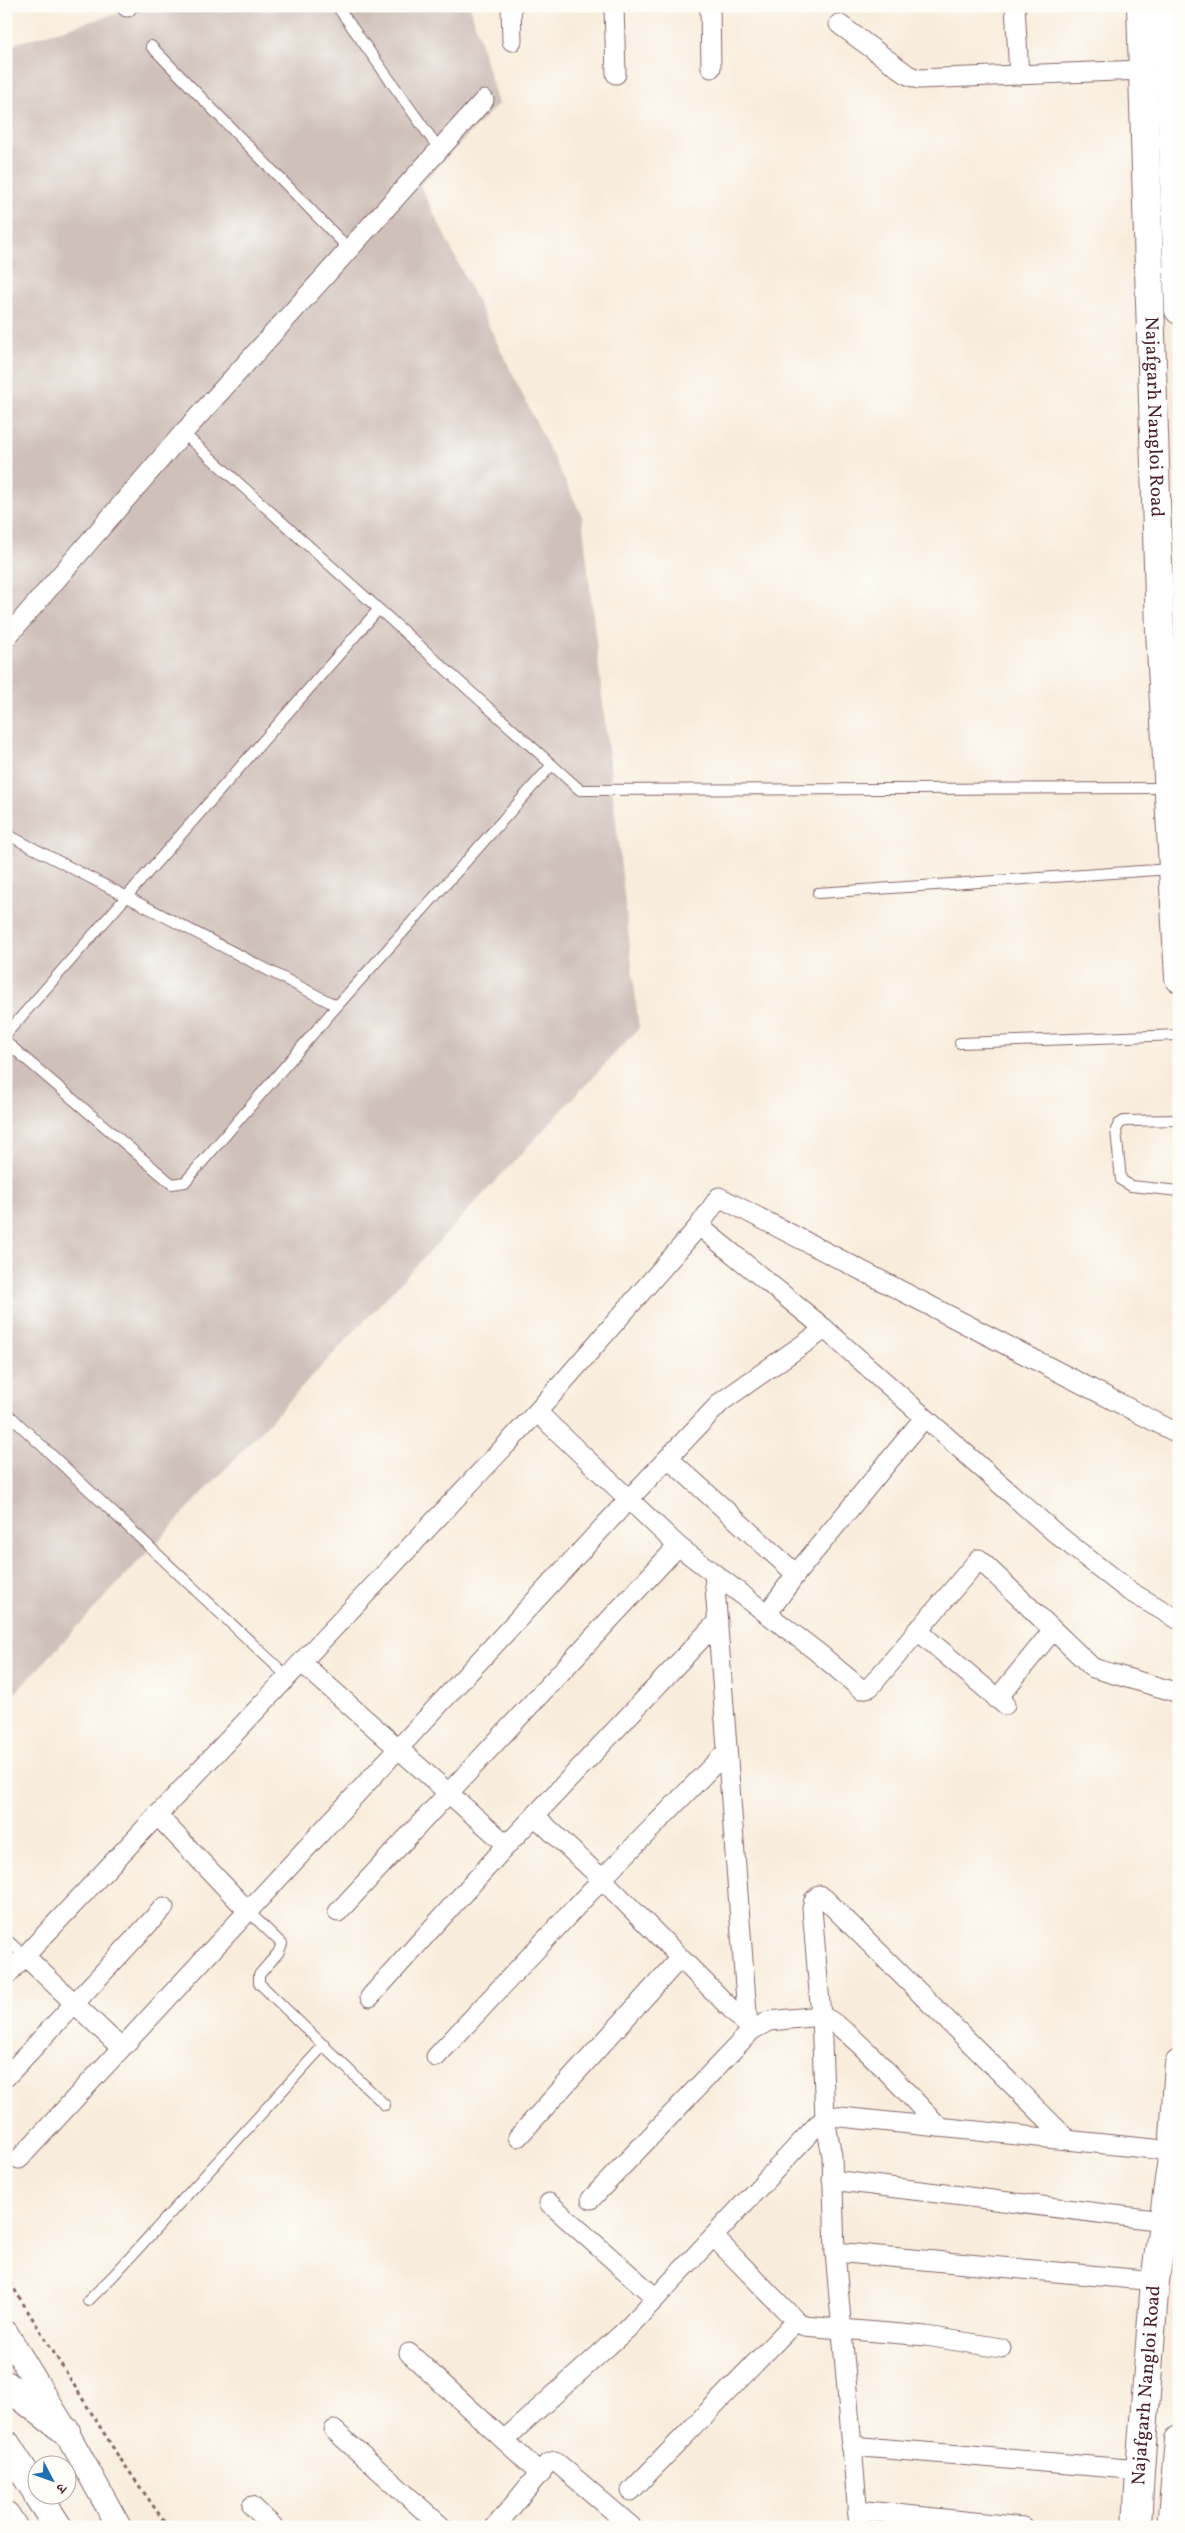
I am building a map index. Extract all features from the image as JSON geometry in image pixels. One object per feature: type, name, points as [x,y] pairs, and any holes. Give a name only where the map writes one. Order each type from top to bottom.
[{"type":"main road","name":"Najafgarh Nangloi Road","points":[[1140,6],[1160,610],[1174,788],[1171,868],[1179,978]]},
{"type":"main road","points":[[1168,6],[1176,88],[1179,310]]},
{"type":"main road","name":"Najafgarh Nangloi Road","points":[[1138,2527],[1140,2470],[1155,2281],[1175,2134],[1179,2064]]},
{"type":"main road","points":[[6,2385],[66,2431]]},
{"type":"main road","points":[[1171,2527],[1179,2440]]},
{"type":"main road","points":[[6,2444],[28,2479]]},
{"type":"main road","points":[[45,2506],[58,2527]]},
{"type":"main road","points":[[6,2516],[13,2527]]},
{"type":"street","points":[[512,6],[512,41]]},
{"type":"street","points":[[614,6],[616,74]]},
{"type":"street","points":[[710,6],[711,68]]},
{"type":"street","points":[[1015,6],[1019,76]]},
{"type":"street","points":[[839,24],[908,76],[918,79],[1142,70]]},
{"type":"street","points":[[6,638],[183,434],[484,100]]},
{"type":"street","points":[[6,1976],[26,1957],[537,1412],[699,1226],[719,1197],[1179,1434]]},
{"type":"street","points":[[699,1226],[825,1329],[1054,1532],[1128,1591],[1179,1620]]},
{"type":"street","points":[[19,2159],[668,1458],[732,1393],[825,1329]]},
{"type":"street","points":[[537,1412],[678,1546],[861,1689],[870,1687],[979,1559],[1093,1668],[1179,1693]]},
{"type":"street","points":[[767,1614],[796,1574],[924,1418]]},
{"type":"street","points":[[668,1458],[796,1574]]},
{"type":"street","points":[[338,1912],[450,1794],[678,1546]]},
{"type":"street","points":[[714,1574],[750,2028]]},
{"type":"street","points":[[370,1997],[507,1845],[718,1621]]},
{"type":"street","points":[[917,1630],[1001,1702],[1054,1630]]},
{"type":"street","points":[[302,1663],[507,1845]]},
{"type":"street","points":[[436,2057],[602,1879],[728,1752]]},
{"type":"street","points":[[158,1815],[248,1911]]},
{"type":"street","points":[[535,1816],[602,1879],[750,2028]]},
{"type":"street","points":[[1022,2527],[858,2519],[835,2252],[832,2156],[825,2119],[821,2016],[812,1908],[814,1900],[818,1895],[832,1905],[1068,2140]]},
{"type":"street","points":[[6,2077],[164,1908]]},
{"type":"street","points":[[26,1957],[121,2048]]},
{"type":"street","points":[[518,2137],[680,1958]]},
{"type":"street","points":[[591,2199],[750,2028],[769,2020],[821,2016],[835,2022],[939,2127]]},
{"type":"street","points":[[504,2440],[627,2329],[818,2124],[831,2116],[1068,2140],[1175,2134]]},
{"type":"street","points":[[832,2180],[1163,2221]]},
{"type":"street","points":[[549,2202],[656,2298]]},
{"type":"street","points":[[714,2237],[796,2321],[811,2328],[926,2336],[1001,2348]]},
{"type":"street","points":[[835,2252],[1155,2281]]},
{"type":"street","points":[[631,2490],[796,2321]]},
{"type":"street","points":[[6,2333],[66,2431],[119,2527]]},
{"type":"street","points":[[409,2352],[541,2474]]},
{"type":"street","points":[[334,2430],[442,2527]]},
{"type":"street","points":[[852,2446],[1140,2470]]},
{"type":"street","points":[[495,2527],[541,2474],[547,2464],[555,2461],[560,2463],[632,2527]]},
{"type":"street","points":[[252,2506],[274,2527]]},
{"type":"lane","points":[[337,6],[440,149]]},
{"type":"lane","points":[[151,46],[349,249]]},
{"type":"lane","points":[[183,434],[550,766],[574,787],[585,791],[1174,788]]},
{"type":"lane","points":[[6,1034],[378,610]]},
{"type":"lane","points":[[6,1042],[172,1184],[178,1185],[185,1182],[337,1006],[550,766]]},
{"type":"lane","points":[[6,834],[337,1006]]},
{"type":"lane","points":[[818,892],[1171,868]]},
{"type":"lane","points":[[960,1043],[1179,1034]]},
{"type":"lane","points":[[1179,1120],[1124,1121],[1119,1124],[1116,1130],[1121,1180],[1131,1186],[1179,1190]]},
{"type":"lane","points":[[6,1412],[288,1677]]},
{"type":"lane","points":[[248,1911],[282,1944],[278,1954],[259,1975],[259,1983],[385,2105]]},
{"type":"lane","points":[[6,1939],[26,1957]]},
{"type":"lane","points":[[88,2302],[324,2045]]},
{"type":"path","points":[[6,2276],[117,2454],[168,2527]]},
{"type":"shaded area","points":[[143,6],[470,6],[498,104],[420,185],[582,516],[639,1028],[6,1703],[6,46]]}]
